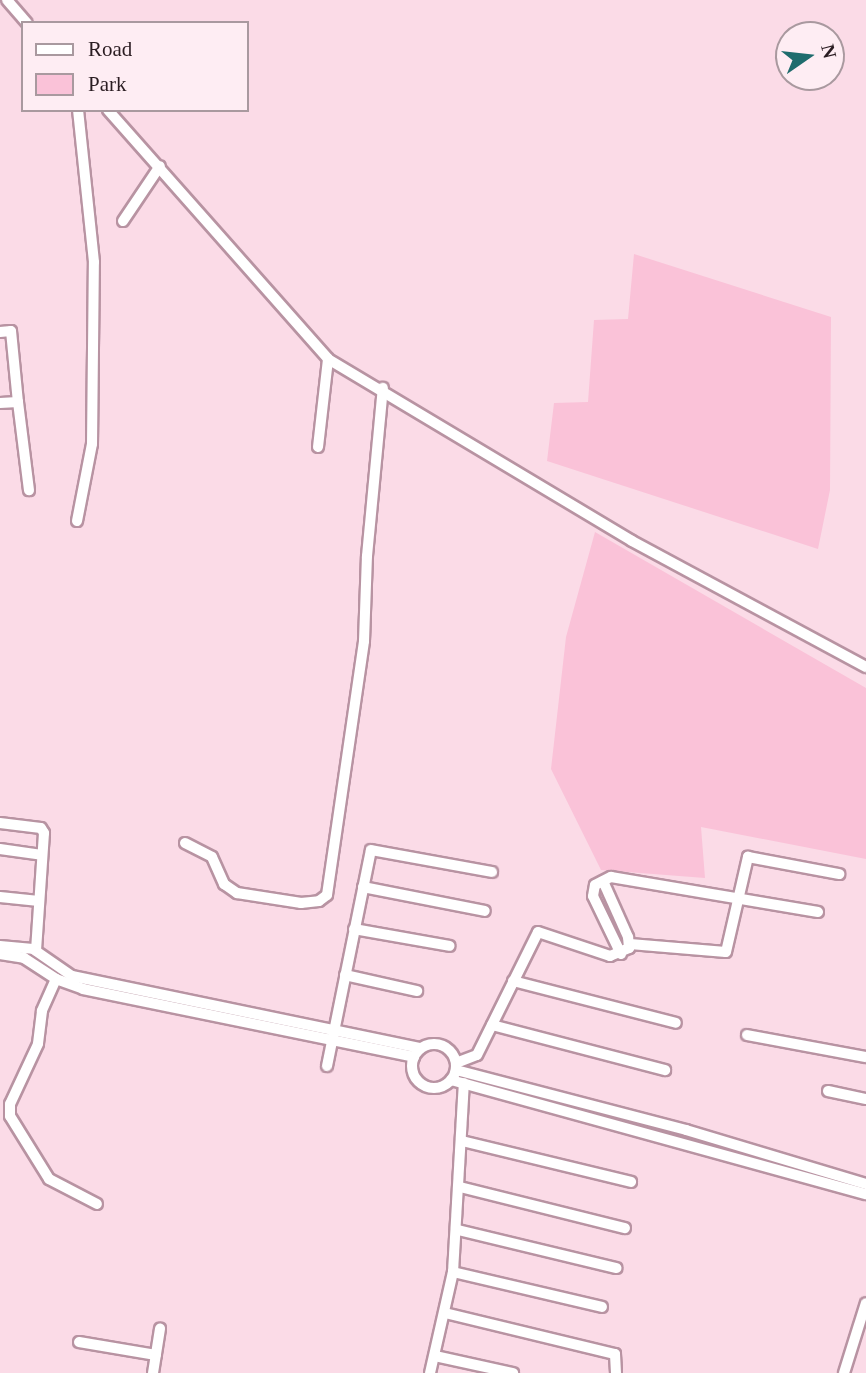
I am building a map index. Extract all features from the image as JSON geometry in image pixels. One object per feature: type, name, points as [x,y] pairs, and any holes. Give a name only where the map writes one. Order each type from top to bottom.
[{"type":"street","points":[[7,0],[25,21]]},
{"type":"street","points":[[77,521],[92,444],[94,275],[78,112]]},
{"type":"street","points":[[110,112],[160,166],[296,327],[328,359],[383,388],[632,541],[866,667]]},
{"type":"street","points":[[123,221],[160,166]]},
{"type":"street","points":[[0,332],[11,331],[29,490]]},
{"type":"street","points":[[318,447],[328,359]]},
{"type":"street","points":[[185,843],[212,857],[224,884],[237,893],[301,903],[319,901],[327,895],[364,641],[367,556],[383,388]]},
{"type":"street","points":[[0,403],[18,402]]},
{"type":"street","points":[[0,823],[41,828],[36,951]]},
{"type":"street","points":[[327,1066],[370,852],[377,848],[492,872]]},
{"type":"street","points":[[0,849],[42,855]]},
{"type":"street","points":[[630,944],[723,954],[748,857],[839,874]]},
{"type":"street","points":[[621,954],[593,896],[595,885],[618,877],[818,912]]},
{"type":"street","points":[[603,881],[630,944]]},
{"type":"street","points":[[363,887],[485,911]]},
{"type":"street","points":[[0,897],[39,901]]},
{"type":"street","points":[[354,929],[450,946]]},
{"type":"street","points":[[418,1053],[414,1072],[421,1083],[440,1087],[454,1071],[475,1058],[541,931],[610,956],[621,954],[630,944]]},
{"type":"street","points":[[0,946],[36,951],[72,976],[335,1029],[418,1053]]},
{"type":"street","points":[[0,954],[24,958],[56,979],[90,991],[332,1040],[418,1053],[441,1045],[453,1053],[454,1071],[464,1083],[866,1194]]},
{"type":"street","points":[[345,975],[417,991]]},
{"type":"street","points":[[56,979],[42,1011],[38,1044],[10,1104],[10,1116],[49,1179],[97,1204]]},
{"type":"street","points":[[513,981],[676,1023]]},
{"type":"street","points":[[492,1025],[665,1070]]},
{"type":"street","points":[[747,1035],[866,1058]]},
{"type":"street","points":[[454,1071],[686,1130],[866,1184]]},
{"type":"street","points":[[430,1373],[445,1313],[458,1230],[464,1083]]},
{"type":"street","points":[[828,1091],[866,1099]]},
{"type":"street","points":[[462,1141],[631,1182]]},
{"type":"street","points":[[460,1187],[625,1228]]},
{"type":"street","points":[[458,1230],[616,1268]]},
{"type":"street","points":[[453,1272],[602,1307]]},
{"type":"street","points":[[844,1373],[866,1303]]},
{"type":"street","points":[[445,1313],[615,1354],[616,1373]]},
{"type":"street","points":[[153,1373],[160,1329]]},
{"type":"street","points":[[79,1342],[156,1354]]},
{"type":"street","points":[[435,1356],[513,1373]]},
{"type":"green space","points":[[634,254],[831,317],[830,490],[818,549],[547,461],[554,403],[588,402],[594,320],[628,319]]},
{"type":"green space","points":[[595,532],[866,688],[866,859],[701,827],[705,878],[601,870],[551,769],[566,637]]}]
